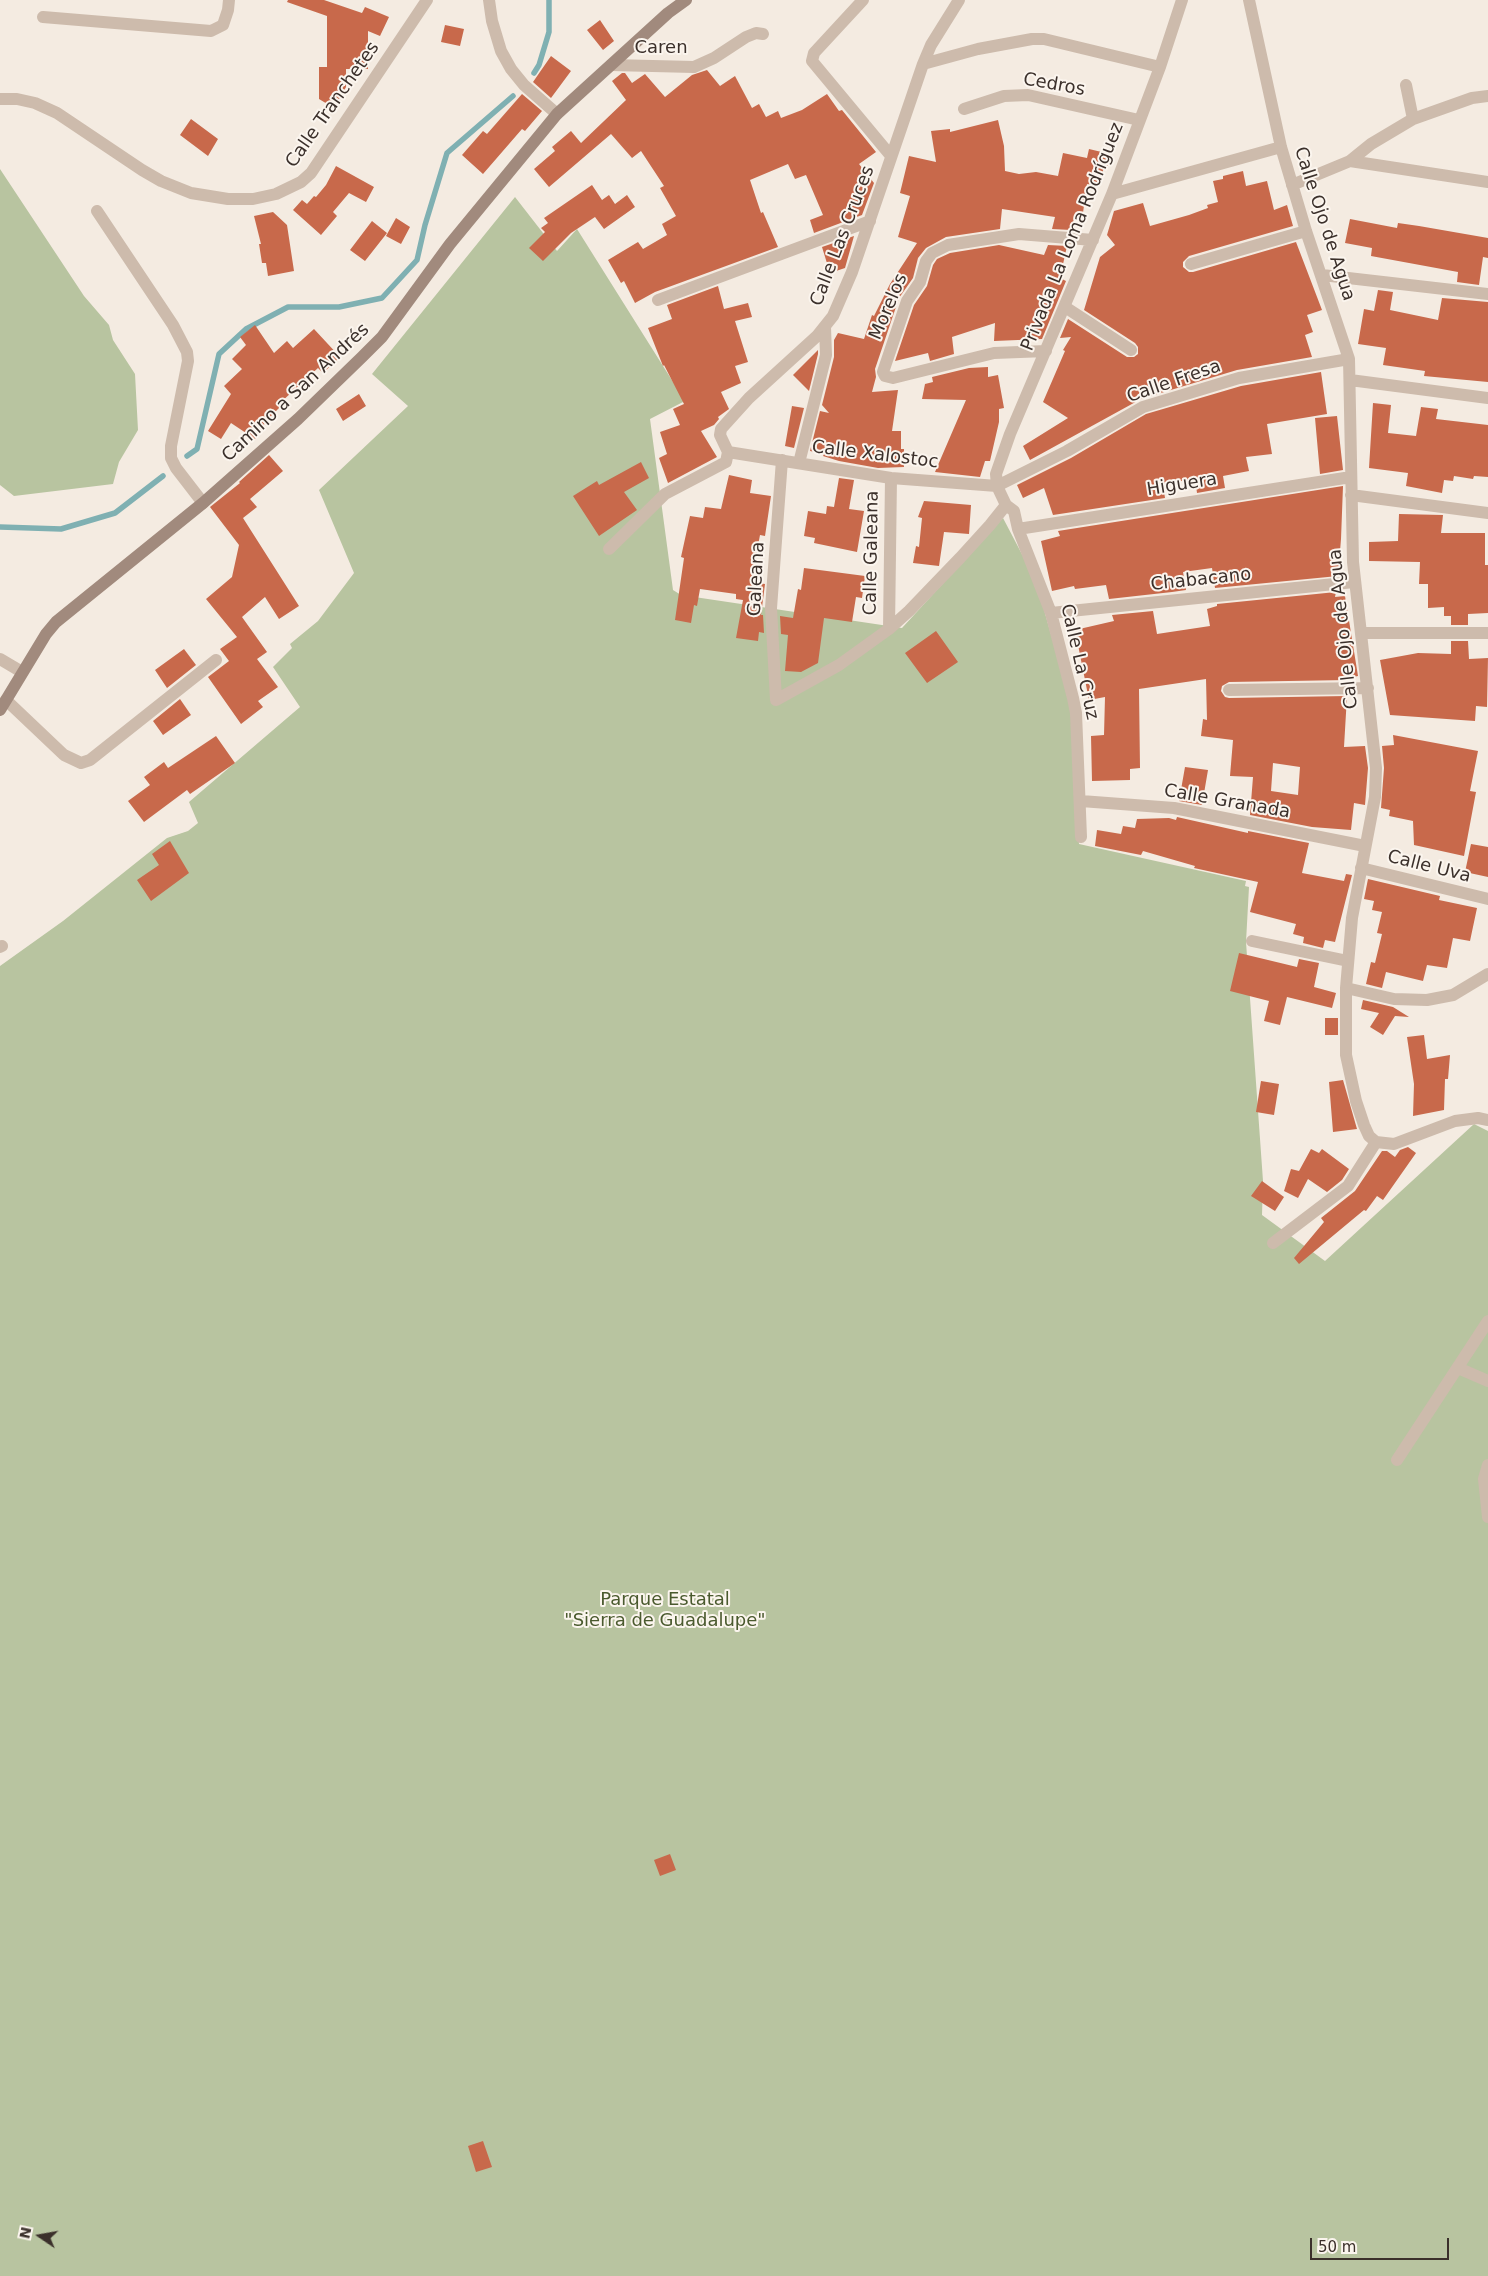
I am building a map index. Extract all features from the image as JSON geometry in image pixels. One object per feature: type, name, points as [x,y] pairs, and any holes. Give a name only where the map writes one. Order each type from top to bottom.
[{"type":"street","points":[[42,17],[211,31],[223,25],[229,0]]},
{"type":"street","name":"Calle Tranchetes","points":[[0,99],[17,99],[35,103],[57,113],[161,181],[184,190],[228,198],[253,200],[289,189],[311,173],[427,0]]},
{"type":"street","points":[[490,0],[492,21],[511,69],[524,86],[557,114]]},
{"type":"street","name":"Camino a San Andrés","points":[[3,705],[46,634],[56,622],[203,503],[298,419],[382,337],[450,244],[557,114],[668,13],[686,0]]},
{"type":"street","points":[[863,0],[811,58],[814,65],[891,156]]},
{"type":"street","name":"Calle Las Cruces","points":[[728,452],[720,435],[721,429],[749,398],[826,327],[852,272],[922,64],[931,45],[959,0]]},
{"type":"street","name":"Privada La Loma Rodríguez","points":[[997,486],[996,474],[1000,460],[1112,194],[1160,67],[1182,0]]},
{"type":"street","name":"Calle Ojo de Agua","points":[[1249,0],[1281,148],[1306,231],[1349,359],[1354,582],[1376,768],[1374,797],[1352,918],[1346,988],[1346,1055],[1356,1101],[1364,1126],[1369,1136],[1376,1142]]},
{"type":"street","name":"Caren","points":[[612,65],[694,67],[714,58],[746,37],[763,34]]},
{"type":"street","points":[[922,64],[978,49],[1032,39],[1044,39],[1160,67]]},
{"type":"street","points":[[1406,85],[1413,120]]},
{"type":"street","name":"Cedros","points":[[964,109],[1004,96],[1028,96],[1139,120]]},
{"type":"street","points":[[1292,185],[1350,161],[1371,144],[1413,120],[1472,98],[1488,96]]},
{"type":"street","points":[[1112,194],[1281,148]]},
{"type":"street","points":[[1350,161],[1488,182]]},
{"type":"street","points":[[97,211],[173,326],[187,352],[188,361],[171,446],[171,458],[176,468],[203,503]]},
{"type":"street","points":[[658,300],[870,221]]},
{"type":"street","points":[[1191,264],[1306,231]]},
{"type":"street","name":"Morelos","points":[[1046,351],[994,353],[893,378],[885,376],[883,372],[907,301],[920,282],[926,260],[932,253],[948,245],[1019,234],[1093,240]]},
{"type":"street","points":[[1322,275],[1488,294]]},
{"type":"street","points":[[1065,307],[1131,350]]},
{"type":"street","points":[[799,463],[826,355],[826,327]]},
{"type":"street","name":"Calle Fresa","points":[[997,486],[1067,451],[1143,407],[1239,378],[1349,359]]},
{"type":"street","points":[[1350,380],[1488,398]]},
{"type":"street","points":[[609,549],[665,494],[726,462],[728,452]]},
{"type":"street","name":"Calle Xalostoc","points":[[728,452],[891,478],[997,486]]},
{"type":"street","name":"Galeana","points":[[782,460],[771,608],[776,700],[840,665],[889,629]]},
{"type":"street","name":"Higuera","points":[[1018,528],[1351,477]]},
{"type":"street","name":"Calle Galeana","points":[[889,629],[891,478]]},
{"type":"street","points":[[889,629],[947,572],[1006,505],[997,486]]},
{"type":"street","points":[[1351,495],[1488,513]]},
{"type":"street","name":"Calle La Cruz","points":[[1006,505],[1014,512],[1018,528],[1051,613],[1076,713],[1081,837]]},
{"type":"street","name":"Chabacano","points":[[1051,613],[1354,582]]},
{"type":"street","points":[[1361,633],[1488,633]]},
{"type":"street","points":[[0,659],[22,672]]},
{"type":"street","points":[[3,705],[64,755],[81,763],[90,760],[216,660]]},
{"type":"street","points":[[1229,690],[1368,688]]},
{"type":"street","name":"Calle Granada","points":[[1081,801],[1174,808],[1365,846]]},
{"type":"street","name":"Calle Uva","points":[[1361,868],[1488,899]]},
{"type":"street","points":[[1252,941],[1348,961]]},
{"type":"street","points":[[1346,988],[1394,999],[1427,1000],[1453,995],[1488,974]]},
{"type":"street","points":[[1273,1244],[1348,1186],[1376,1142],[1394,1144],[1455,1121],[1478,1118],[1488,1120]]},
{"type":"street","points":[[1397,1460],[1488,1321]]},
{"type":"street","points":[[1458,1368],[1488,1380]]},
{"type":"street","points":[[1488,1465],[1484,1479],[1488,1516]]},
{"type":"green space","points":[[0,169],[84,296],[109,325],[113,340],[135,374],[138,430],[119,462],[113,484],[14,496],[0,485]]},
{"type":"green space","name":"Parque Estatal \"Sierra de Guadalupe\"","points":[[515,197],[557,251],[577,229],[685,401],[650,419],[673,590],[681,595],[902,628],[1003,518],[1036,581],[1070,702],[1079,844],[1246,881],[1245,886],[1249,887],[1246,942],[1263,1181],[1262,1215],[1325,1261],[1474,1124],[1488,1131],[1488,2276],[0,2276],[0,966],[63,921],[167,838],[188,831],[198,823],[189,802],[300,707],[273,667],[292,648],[290,644],[318,621],[354,573],[319,490],[408,406],[372,374]]},
{"type":"building","points":[[288,0],[324,0],[362,13],[365,7],[389,17],[380,36],[368,31],[368,69],[346,69],[346,87],[334,108],[319,99],[319,67],[327,67],[327,16],[287,2]]},
{"type":"building","points":[[600,20],[614,41],[603,50],[587,30]]},
{"type":"building","points":[[445,25],[464,29],[460,46],[441,42]]},
{"type":"building","points":[[551,56],[571,71],[551,98],[533,82]]},
{"type":"building","points":[[707,70],[720,86],[735,76],[752,108],[759,104],[766,117],[778,111],[781,118],[802,110],[827,94],[839,111],[842,110],[876,152],[859,164],[874,183],[862,215],[814,233],[810,220],[823,215],[806,175],[795,179],[788,164],[750,180],[761,213],[763,212],[778,247],[655,292],[635,303],[624,281],[621,283],[608,260],[638,242],[643,249],[667,235],[662,224],[676,216],[660,188],[664,186],[641,151],[632,158],[611,134],[549,187],[534,169],[555,151],[552,147],[571,131],[581,143],[626,100],[612,81],[622,73],[625,73],[632,83],[645,74],[665,97],[692,75]]},
{"type":"building","points":[[522,94],[542,111],[525,131],[522,129],[483,174],[462,155],[483,131],[487,134]]},
{"type":"building","points":[[191,119],[218,139],[208,156],[180,135]]},
{"type":"building","points":[[998,120],[1004,146],[1005,171],[1019,174],[1036,172],[1058,176],[1063,153],[1087,158],[1089,149],[1110,154],[1107,168],[1104,167],[1101,178],[1098,177],[1096,186],[1087,184],[1082,220],[1074,219],[1071,230],[1052,229],[1055,217],[1002,209],[1000,229],[946,237],[926,248],[918,258],[913,278],[899,298],[875,369],[876,377],[872,392],[898,390],[892,431],[901,431],[904,467],[878,468],[839,461],[823,456],[824,454],[810,451],[820,411],[829,413],[822,405],[834,357],[834,340],[838,333],[864,339],[872,315],[874,316],[890,284],[917,243],[898,237],[910,196],[900,193],[909,156],[936,162],[931,131],[950,129],[950,132]]},
{"type":"building","points":[[336,166],[374,187],[366,202],[349,193],[333,212],[337,216],[321,235],[293,210],[302,200],[307,204],[314,196],[316,197],[326,185]]},
{"type":"building","points":[[1243,171],[1246,186],[1267,181],[1274,210],[1287,205],[1293,226],[1189,256],[1183,262],[1183,267],[1189,272],[1193,272],[1296,242],[1322,310],[1307,315],[1313,332],[1305,335],[1312,357],[1237,370],[1141,399],[1030,460],[1023,446],[1068,418],[1043,402],[1065,351],[1063,350],[1071,337],[1060,338],[1068,319],[1127,357],[1134,357],[1138,354],[1138,347],[1135,343],[1084,310],[1100,257],[1115,245],[1107,235],[1114,211],[1143,203],[1150,226],[1189,215],[1208,208],[1207,205],[1218,202],[1213,181],[1223,179],[1223,176]]},
{"type":"building","points":[[592,185],[602,200],[609,195],[615,204],[627,195],[635,207],[604,229],[595,217],[571,233],[543,261],[529,248],[545,232],[541,228],[548,223],[544,218]]},
{"type":"building","points":[[273,212],[287,225],[294,271],[268,276],[266,263],[262,263],[259,244],[261,244],[254,216]]},
{"type":"building","points":[[396,218],[410,227],[401,244],[386,236]]},
{"type":"building","points":[[1350,219],[1397,228],[1398,223],[1488,238],[1488,258],[1483,257],[1479,285],[1457,282],[1458,272],[1371,256],[1372,248],[1345,243]]},
{"type":"building","points":[[372,221],[387,233],[365,261],[350,250]]},
{"type":"building","points":[[854,236],[845,268],[830,273],[822,247]]},
{"type":"building","points":[[999,245],[1044,255],[1048,245],[1067,246],[1060,278],[1066,281],[1042,339],[994,341],[995,323],[952,337],[954,354],[930,361],[928,353],[895,361],[914,305],[927,286],[933,265],[937,259],[950,253]]},
{"type":"building","points":[[718,286],[724,309],[748,303],[752,317],[735,321],[748,362],[735,366],[741,383],[721,392],[729,409],[718,417],[719,419],[714,425],[701,431],[717,457],[668,483],[659,458],[667,454],[660,432],[680,425],[673,409],[684,404],[663,366],[648,328],[672,319],[667,305]]},
{"type":"building","points":[[1378,290],[1393,292],[1390,310],[1438,320],[1442,298],[1488,302],[1488,382],[1424,376],[1425,371],[1383,365],[1386,348],[1358,344],[1364,309],[1374,311]]},
{"type":"building","points":[[255,325],[274,353],[287,341],[293,348],[314,329],[340,357],[323,373],[318,368],[279,404],[281,406],[267,420],[255,439],[231,423],[221,439],[208,431],[231,394],[224,386],[242,369],[232,359],[246,345],[240,337]]},
{"type":"building","points":[[818,350],[818,354],[809,391],[793,375]]},
{"type":"building","points":[[988,367],[988,377],[998,375],[1004,408],[999,409],[999,422],[990,461],[985,461],[980,477],[935,472],[966,400],[922,399],[925,384],[933,382],[932,377],[969,368]]},
{"type":"building","points":[[1321,372],[1327,414],[1267,424],[1272,454],[1246,457],[1249,471],[1223,476],[1225,488],[1197,493],[1195,478],[1163,485],[1165,498],[1053,515],[1044,488],[1023,498],[1017,485],[1071,458],[1146,414],[1241,386]]},
{"type":"building","points":[[359,394],[366,406],[343,421],[336,409]]},
{"type":"building","points":[[1373,403],[1391,405],[1388,433],[1416,436],[1421,407],[1438,409],[1436,419],[1488,425],[1488,477],[1474,476],[1473,479],[1454,476],[1453,481],[1444,480],[1442,493],[1406,486],[1408,473],[1369,468]]},
{"type":"building","points":[[792,406],[804,408],[794,448],[785,446]]},
{"type":"building","points":[[1337,416],[1343,470],[1320,474],[1315,418]]},
{"type":"building","points":[[269,455],[283,471],[250,499],[257,507],[243,518],[299,606],[279,619],[265,597],[242,617],[267,652],[257,659],[278,687],[258,701],[263,707],[241,724],[208,677],[229,661],[220,649],[237,637],[206,599],[232,577],[239,545],[210,507],[240,483]]},
{"type":"building","points":[[641,462],[649,478],[624,492],[637,510],[599,536],[573,496],[597,481],[599,485]]},
{"type":"building","points":[[729,475],[752,480],[750,493],[771,496],[765,536],[760,535],[751,582],[765,584],[761,615],[763,615],[764,633],[759,632],[758,641],[736,638],[743,600],[736,599],[736,594],[700,589],[697,606],[694,605],[691,623],[675,620],[684,558],[681,557],[690,516],[703,518],[705,507],[721,509]]},
{"type":"building","points":[[839,478],[854,480],[849,509],[864,511],[857,552],[814,543],[815,538],[804,536],[808,511],[826,514],[827,506],[834,507]]},
{"type":"building","points":[[1343,486],[1338,576],[1215,588],[1212,568],[1183,572],[1186,590],[1109,599],[1106,585],[1075,589],[1074,586],[1052,591],[1041,541],[1060,536],[1058,531]]},
{"type":"building","points":[[924,501],[971,505],[969,534],[944,532],[939,566],[913,563],[916,546],[919,547],[922,518],[918,517]]},
{"type":"building","points":[[1399,514],[1443,515],[1441,533],[1485,533],[1485,565],[1488,565],[1488,613],[1468,614],[1468,625],[1451,625],[1451,616],[1444,616],[1444,607],[1428,608],[1428,584],[1419,584],[1420,562],[1369,561],[1369,542],[1398,541]]},
{"type":"building","points":[[804,568],[865,576],[862,598],[856,597],[852,622],[824,618],[818,663],[801,672],[785,671],[788,635],[781,634],[780,616],[793,618],[798,589],[801,590]]},
{"type":"building","points":[[1336,592],[1335,597],[1345,596],[1358,676],[1348,678],[1348,680],[1229,682],[1222,686],[1221,691],[1225,697],[1229,698],[1347,696],[1344,747],[1365,746],[1368,768],[1365,805],[1354,803],[1351,830],[1312,827],[1250,815],[1253,777],[1230,776],[1233,740],[1201,736],[1203,719],[1207,720],[1206,679],[1139,689],[1140,768],[1130,769],[1130,780],[1092,781],[1091,736],[1104,735],[1105,697],[1089,700],[1075,630],[1114,621],[1112,615],[1153,611],[1157,634],[1210,626],[1207,609],[1217,606],[1217,604]],"holes":[[[1273,763],[1300,767],[1298,795],[1271,791]]]},
{"type":"building","points":[[936,631],[958,662],[927,683],[905,653]]},
{"type":"building","points":[[1451,641],[1468,641],[1469,659],[1488,658],[1487,707],[1476,706],[1475,721],[1390,715],[1380,660],[1418,653],[1451,654]]},
{"type":"building","points":[[184,649],[196,665],[167,688],[155,670]]},
{"type":"building","points":[[180,699],[191,715],[163,735],[153,721]]},
{"type":"building","points":[[1393,735],[1478,751],[1470,791],[1476,792],[1464,856],[1414,845],[1413,821],[1389,816],[1390,810],[1381,808],[1384,768],[1382,746],[1394,745]]},
{"type":"building","points":[[216,736],[235,763],[190,794],[187,790],[144,822],[128,801],[150,785],[144,777],[164,762],[168,768]]},
{"type":"building","points":[[1185,767],[1208,770],[1202,805],[1179,801]]},
{"type":"building","points":[[1177,817],[1248,833],[1248,831],[1309,843],[1302,873],[1344,881],[1346,874],[1352,875],[1335,942],[1325,940],[1323,948],[1303,943],[1304,937],[1293,934],[1296,924],[1250,912],[1258,882],[1194,868],[1195,866],[1143,851],[1141,855],[1095,846],[1097,830],[1121,834],[1123,826],[1135,828],[1137,819],[1169,818],[1176,820]]},
{"type":"building","points":[[170,841],[189,873],[151,901],[137,880],[159,865],[152,854]]},
{"type":"building","points":[[1471,844],[1488,847],[1488,877],[1465,872]]},
{"type":"building","points":[[1368,879],[1440,896],[1439,900],[1477,908],[1470,941],[1453,938],[1447,968],[1427,965],[1423,981],[1386,972],[1382,988],[1366,984],[1371,962],[1375,963],[1382,934],[1377,933],[1382,912],[1372,910],[1374,901],[1364,899]]},
{"type":"building","points":[[1239,953],[1297,967],[1299,959],[1319,963],[1314,987],[1336,993],[1332,1008],[1287,997],[1280,1025],[1264,1021],[1269,1001],[1230,991]]},
{"type":"building","points":[[1363,1000],[1393,1007],[1409,1017],[1395,1016],[1383,1035],[1370,1027],[1379,1013],[1361,1009]]},
{"type":"building","points":[[1325,1018],[1338,1018],[1338,1035],[1325,1035]]},
{"type":"building","points":[[1424,1035],[1427,1059],[1450,1055],[1448,1079],[1445,1079],[1444,1110],[1413,1116],[1414,1084],[1407,1037]]},
{"type":"building","points":[[1343,1080],[1357,1129],[1333,1132],[1329,1082]]},
{"type":"building","points":[[1261,1081],[1279,1084],[1274,1115],[1256,1112]]},
{"type":"building","points":[[1408,1147],[1416,1153],[1383,1200],[1377,1196],[1366,1211],[1364,1210],[1299,1264],[1294,1258],[1324,1222],[1321,1218],[1355,1191],[1382,1151],[1387,1151],[1395,1157],[1400,1150]]},
{"type":"building","points":[[1311,1149],[1319,1153],[1322,1149],[1349,1169],[1342,1180],[1327,1192],[1308,1179],[1298,1198],[1284,1191],[1291,1169],[1299,1171]]},
{"type":"building","points":[[1262,1181],[1284,1197],[1275,1211],[1251,1196]]},
{"type":"building","points":[[670,1854],[676,1870],[660,1876],[654,1860]]},
{"type":"building","points":[[483,2141],[492,2167],[476,2172],[468,2146]]},
{"type":"waterway","points":[[534,73],[539,65],[549,32],[549,0]]},
{"type":"waterway","points":[[187,456],[197,449],[219,354],[246,329],[288,307],[339,307],[382,298],[417,260],[425,225],[447,153],[513,96]]},
{"type":"waterway","points":[[0,527],[61,529],[115,513],[163,476]]}]
